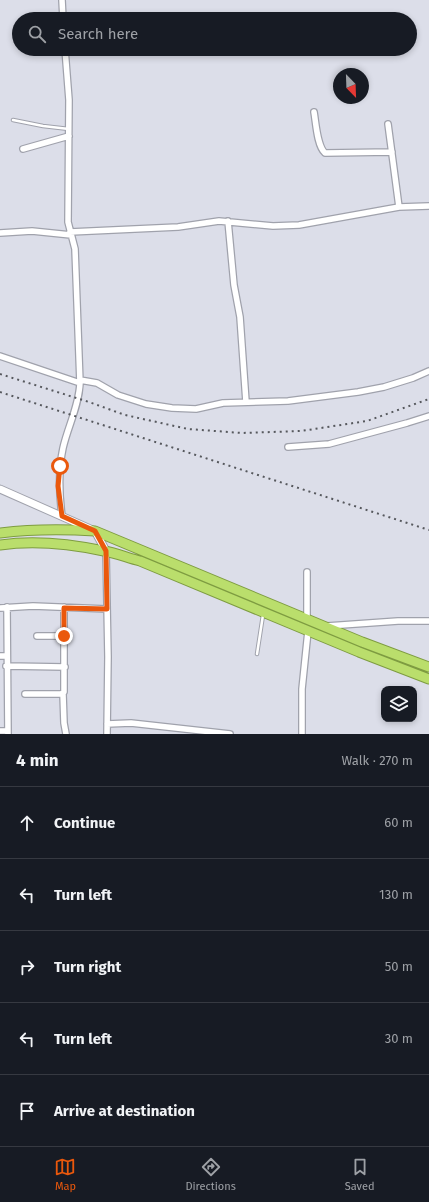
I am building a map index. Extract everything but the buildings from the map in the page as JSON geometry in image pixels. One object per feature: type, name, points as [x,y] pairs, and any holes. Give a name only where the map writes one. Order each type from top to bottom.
[{"type":"highway","points":[[0,533],[65,529],[95,531],[325,627],[429,667]]},
{"type":"highway","points":[[0,545],[28,543],[49,544],[106,551],[140,561],[359,652],[429,679]]},
{"type":"main road","points":[[0,489],[95,531],[106,551]]},
{"type":"street","points":[[62,0],[63,12]]},
{"type":"street","points":[[62,516],[58,486],[60,466],[63,448],[80,392],[75,249],[68,222],[69,93],[66,56]]},
{"type":"street","points":[[314,112],[320,145],[325,154],[392,152]]},
{"type":"street","points":[[388,124],[399,207]]},
{"type":"street","points":[[23,149],[69,136]]},
{"type":"street","points":[[0,234],[32,231],[71,234],[178,227],[228,221],[273,226],[299,225],[399,207],[429,206]]},
{"type":"street","points":[[228,221],[234,280],[240,317],[246,402]]},
{"type":"street","points":[[0,356],[80,381],[98,383],[122,397],[159,407],[196,408],[224,403],[288,401],[358,392],[384,387],[413,378],[429,371]]},
{"type":"street","points":[[288,447],[329,444],[407,424],[429,416]]},
{"type":"street","points":[[106,551],[107,734]]},
{"type":"street","points":[[307,572],[307,619]]},
{"type":"street","points":[[0,608],[33,606],[107,609]]},
{"type":"street","points":[[0,731],[8,733],[6,666],[3,656],[7,607]]},
{"type":"street","points":[[64,608],[65,691],[63,694],[66,734]]},
{"type":"street","points":[[325,627],[398,621],[429,621]]},
{"type":"street","points":[[302,734],[302,688],[308,631]]},
{"type":"street","points":[[37,636],[64,636]]},
{"type":"street","points":[[6,666],[65,667]]},
{"type":"street","points":[[25,694],[63,694]]},
{"type":"street","points":[[107,724],[131,724],[230,734]]},
{"type":"lane","points":[[13,120],[69,129]]},
{"type":"lane","points":[[257,654],[263,612]]},
{"type":"railway","points":[[0,374],[125,415],[188,429],[242,433],[301,431],[367,421],[429,399]]},
{"type":"railway","points":[[0,392],[429,530]]},
{"type":"route","points":[[60,466],[58,486],[62,516],[95,531],[106,551],[107,609],[64,608],[64,636]]}]
